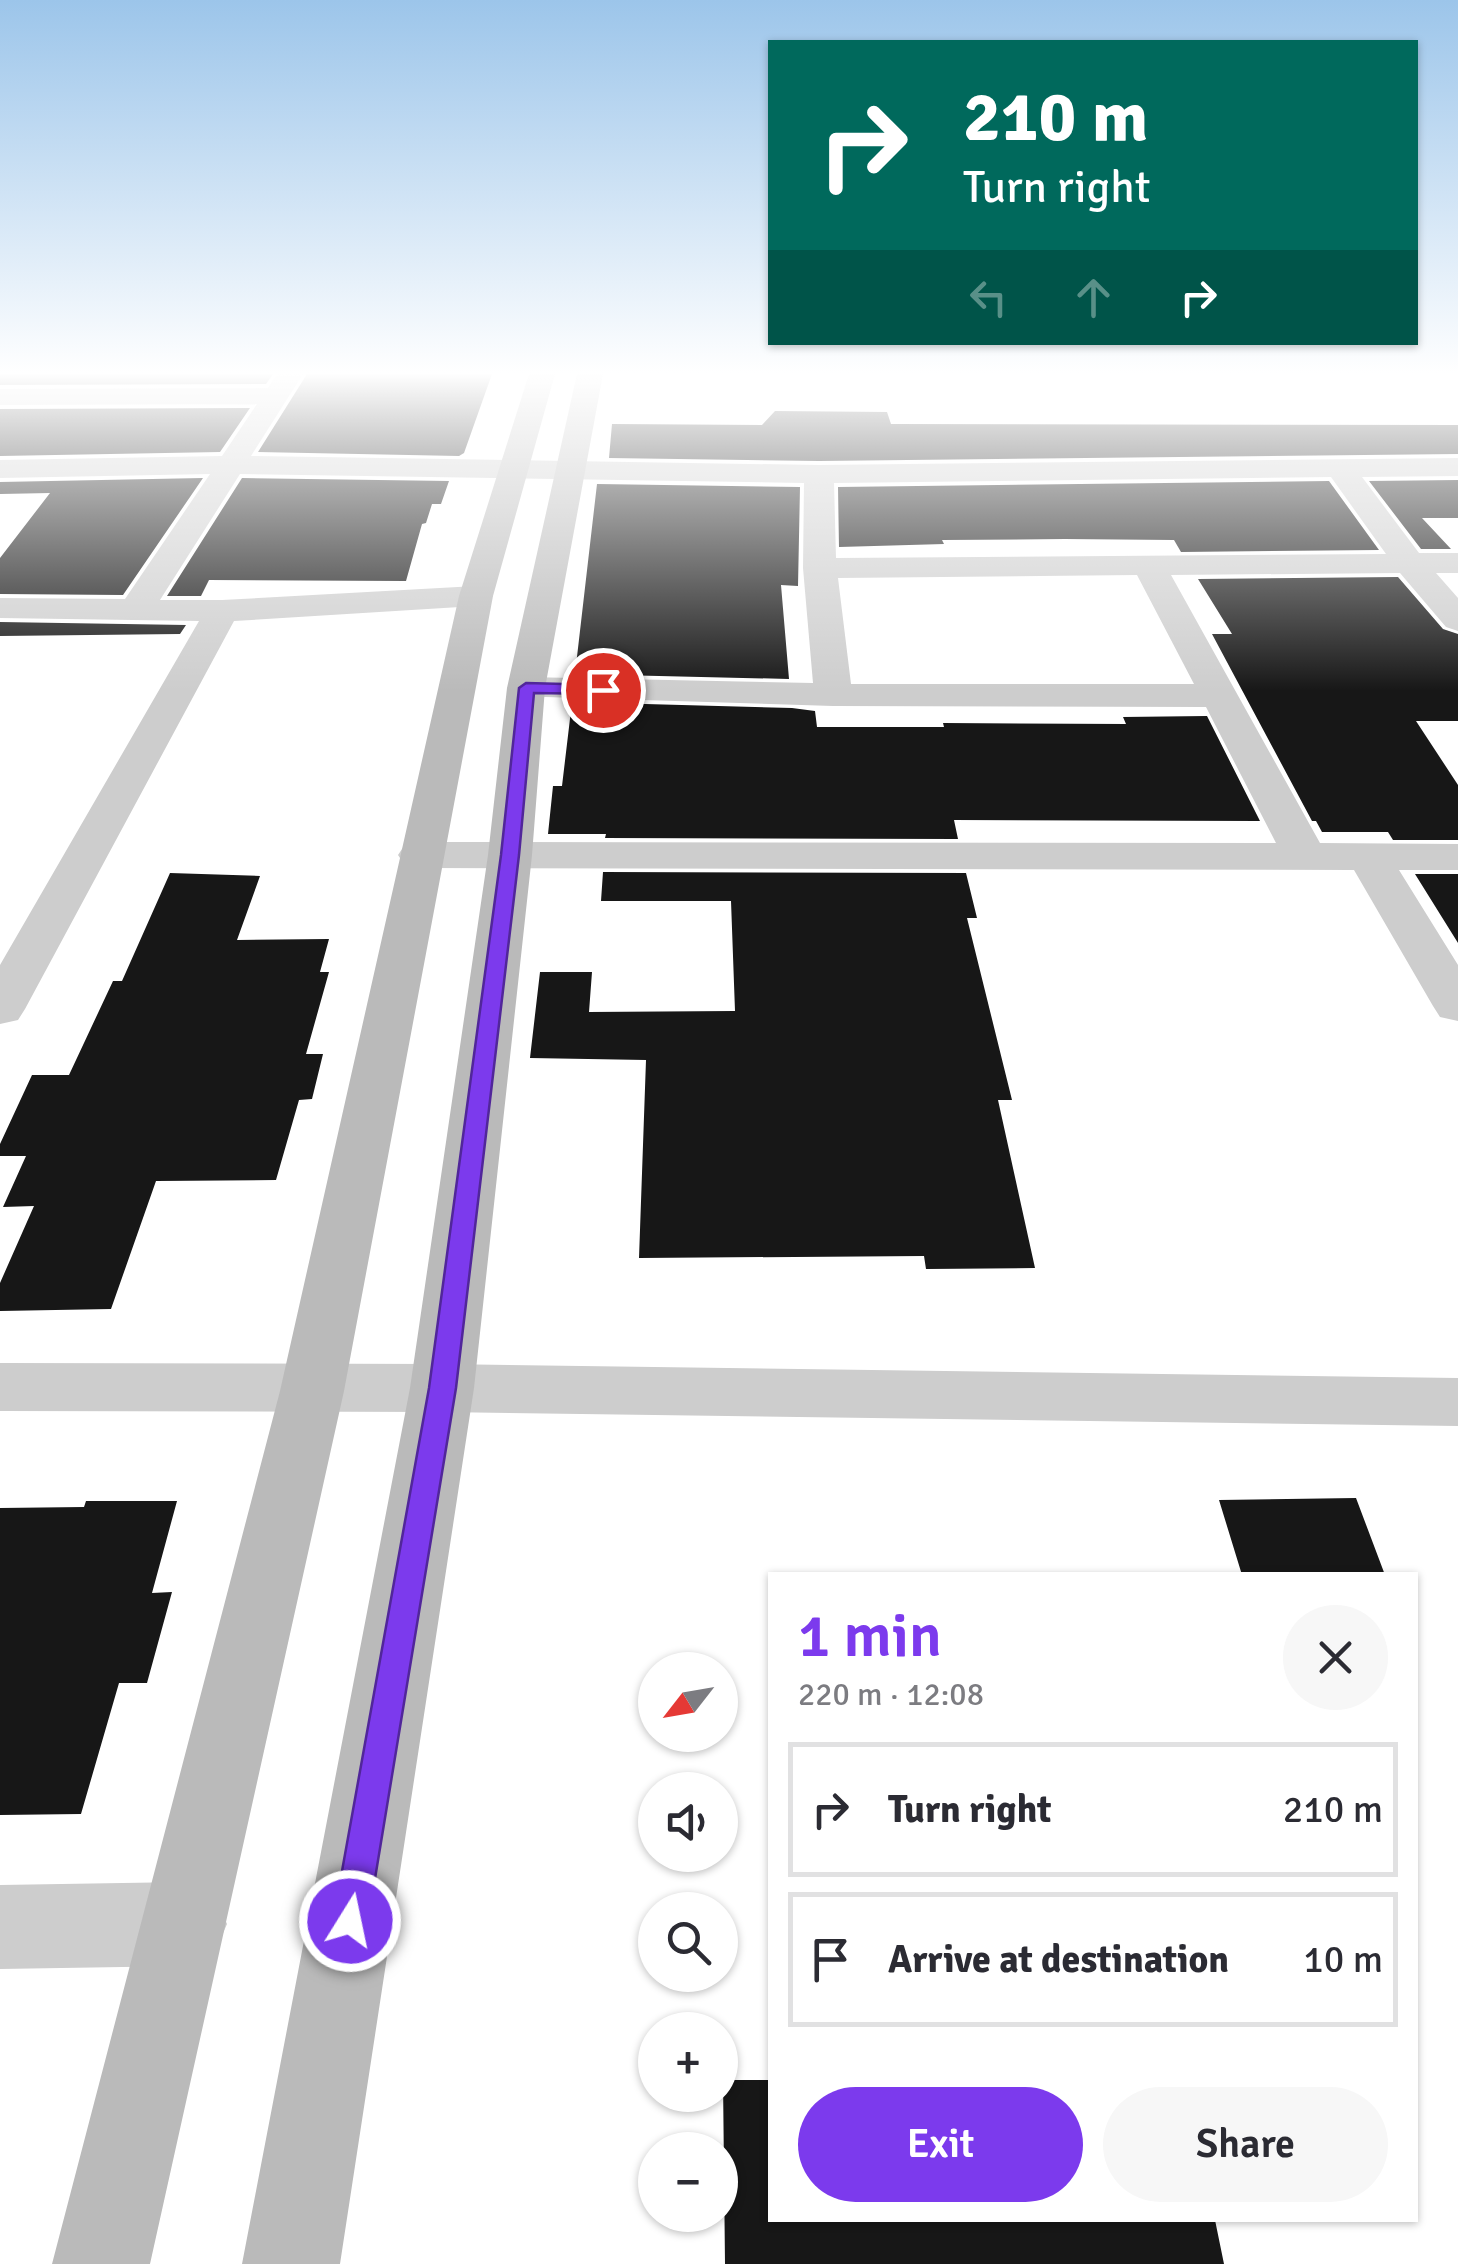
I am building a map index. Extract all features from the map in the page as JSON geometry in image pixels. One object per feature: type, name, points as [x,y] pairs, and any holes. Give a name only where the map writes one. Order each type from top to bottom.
[{"type":"main road","points":[[101,2264],[312,1390],[476,596],[537,480]]},
{"type":"main road","points":[[292,2264],[442,1388],[510,855],[541,480]]},
{"type":"street","points":[[138,608],[222,480]]},
{"type":"street","points":[[819,480],[820,568],[833,695]]},
{"type":"street","points":[[1348,480],[1410,564],[1458,620]]},
{"type":"street","points":[[820,568],[1458,562]]},
{"type":"street","points":[[1148,564],[1306,858]]},
{"type":"street","points":[[0,608],[222,611],[476,596]]},
{"type":"street","points":[[0,1009],[222,611]]},
{"type":"street","points":[[526,688],[833,695],[1216,696]]},
{"type":"street","points":[[420,856],[1458,856]]},
{"type":"street","points":[[1369,857],[1458,1006]]},
{"type":"street","points":[[0,1387],[442,1388],[1458,1402]]},
{"type":"street","points":[[0,1927],[184,1924]]},
{"type":"building","points":[[202,480],[123,595],[0,594],[0,558],[50,493],[0,494],[0,482]]},
{"type":"building","points":[[241,480],[449,481],[441,504],[432,504],[426,523],[422,524],[406,581],[209,580],[201,596],[167,596]]},
{"type":"building","points":[[1458,480],[1458,518],[1422,518],[1451,549],[1421,549],[1369,481]]},
{"type":"building","points":[[1329,481],[1379,550],[1181,552],[1174,540],[1065,539],[942,540],[944,544],[839,547],[838,487]]},
{"type":"building","points":[[597,484],[800,487],[798,586],[781,585],[789,679],[575,674]]},
{"type":"building","points":[[1398,577],[1443,629],[1458,634],[1458,721],[1416,721],[1458,785],[1458,840],[1393,840],[1388,832],[1322,832],[1312,821],[1212,634],[1232,634],[1198,579]]},
{"type":"building","points":[[0,622],[186,625],[180,634],[0,636]]},
{"type":"building","points":[[572,702],[792,708],[815,711],[817,727],[1126,724],[1123,717],[1207,716],[1260,821],[954,820],[958,839],[605,838],[606,834],[548,834],[553,786],[562,786]]},
{"type":"building","points":[[603,872],[966,873],[977,918],[967,918],[1012,1100],[998,1100],[1035,1268],[926,1269],[924,1256],[639,1258],[646,1060],[530,1058],[540,972],[592,972],[589,1012],[735,1011],[731,901],[601,901]]},
{"type":"building","points":[[170,873],[260,876],[237,940],[329,939],[320,972],[329,972],[306,1054],[323,1054],[312,1099],[299,1100],[276,1180],[156,1181],[111,1309],[0,1311],[0,1283],[34,1206],[3,1207],[26,1156],[0,1156],[0,1144],[32,1075],[69,1075],[113,981],[122,981]]},
{"type":"building","points":[[1415,874],[1458,874],[1458,943]]},
{"type":"building","points":[[1356,1498],[1384,1572],[1241,1572],[1219,1500]]},
{"type":"building","points":[[86,1501],[177,1501],[152,1593],[172,1592],[147,1683],[119,1683],[81,1814],[0,1815],[0,1508],[84,1507]]},
{"type":"building","points":[[738,2080],[768,2080],[768,2222],[1215,2222],[1224,2264],[725,2264],[725,2232],[738,2232],[738,2132],[724,2132],[723,2112],[738,2112]]},
{"type":"route","points":[[350,1921],[442,1388],[510,855],[526,688],[603,690]]}]
